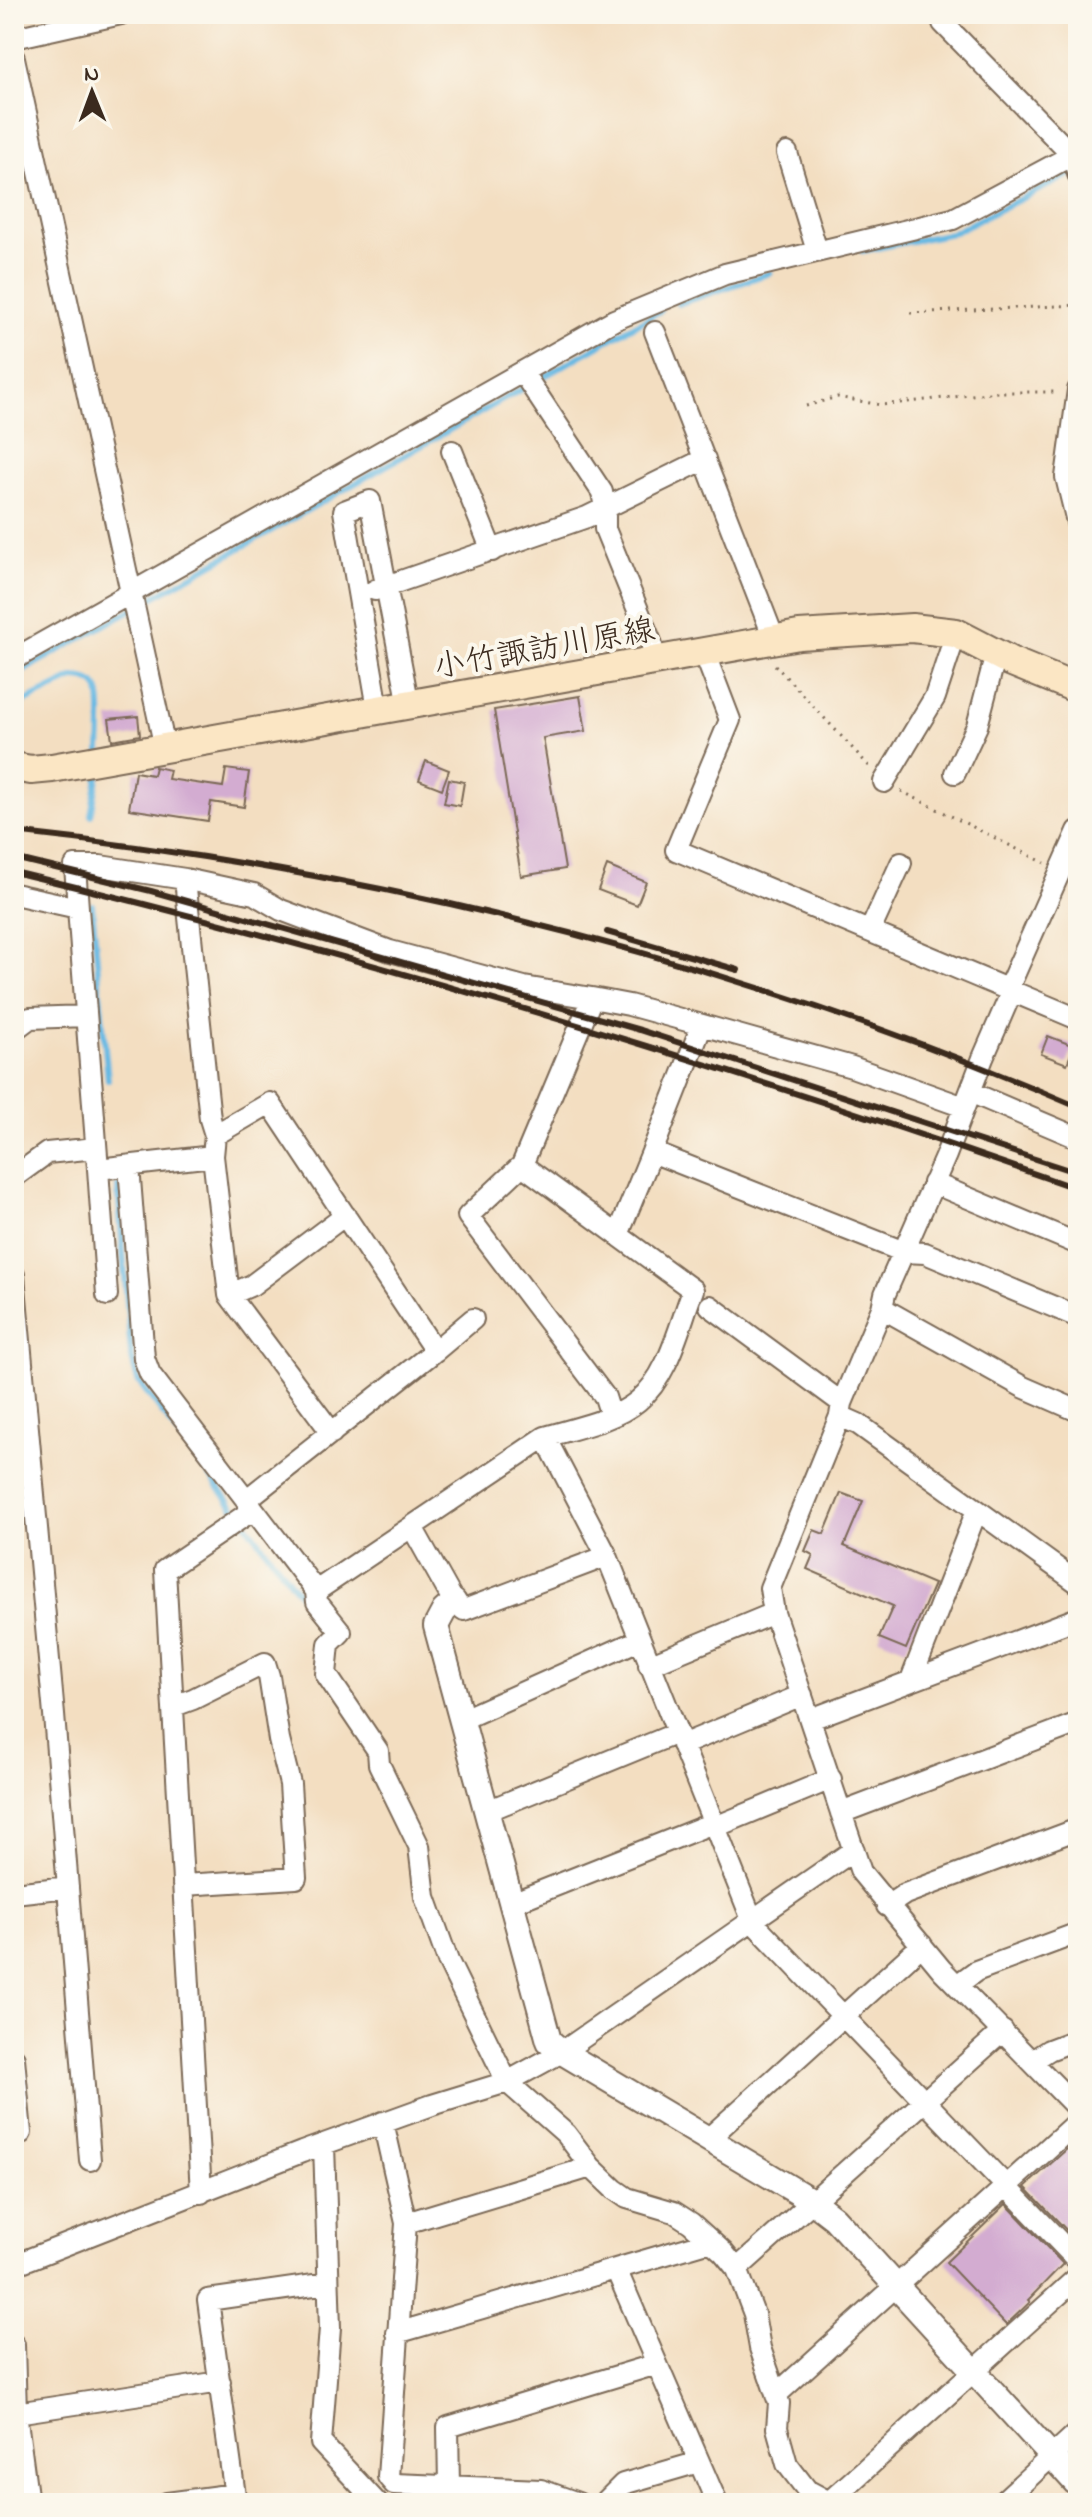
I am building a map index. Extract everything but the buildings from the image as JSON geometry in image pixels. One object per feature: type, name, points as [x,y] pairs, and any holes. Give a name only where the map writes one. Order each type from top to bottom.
[{"type":"main road","name":"小竹諏訪川原線","points":[[14,767],[42,769],[799,635],[898,629],[956,633],[1078,689]]},
{"type":"street","points":[[14,38],[121,14]]},
{"type":"street","points":[[14,659],[524,374],[614,320],[725,274],[953,219],[1075,161],[943,23],[941,14]]},
{"type":"street","points":[[14,58],[165,748]]},
{"type":"street","points":[[787,153],[817,251]]},
{"type":"street","points":[[655,332],[775,641]]},
{"type":"street","points":[[524,374],[602,492],[605,529],[651,642],[656,662]]},
{"type":"street","points":[[1078,391],[1075,445],[1066,477],[1078,526]]},
{"type":"street","points":[[452,451],[492,551]]},
{"type":"street","points":[[358,594],[387,587],[587,517],[705,459]]},
{"type":"street","points":[[375,712],[376,697],[344,511],[370,501],[409,706]]},
{"type":"street","points":[[884,782],[935,697],[956,633]]},
{"type":"street","points":[[704,652],[730,720],[676,850],[1078,1019]]},
{"type":"street","points":[[955,773],[977,726],[996,654]]},
{"type":"street","points":[[1078,831],[885,1294],[770,1588],[774,1613],[861,1872],[957,1985],[1078,2109]]},
{"type":"street","points":[[870,931],[901,863]]},
{"type":"street","points":[[107,1295],[75,866],[100,866],[185,879],[254,894],[281,910],[390,951],[524,987],[629,1005],[967,1100],[1078,1138]]},
{"type":"street","points":[[185,879],[210,1119],[215,1135],[213,1156],[229,1295],[332,1433]]},
{"type":"street","points":[[14,894],[78,908]]},
{"type":"street","points":[[592,998],[522,1165],[468,1216],[605,1397],[611,1416]]},
{"type":"street","points":[[14,1030],[30,1018],[85,1016]]},
{"type":"street","points":[[618,1235],[702,1025]]},
{"type":"street","points":[[215,1135],[270,1103],[435,1351]]},
{"type":"street","points":[[14,1177],[47,1153],[96,1148]]},
{"type":"street","points":[[652,1152],[904,1252],[925,1253],[1078,1317]]},
{"type":"street","points":[[98,1169],[213,1156]]},
{"type":"street","points":[[316,1591],[545,1437],[611,1416],[637,1403],[651,1388],[664,1365],[693,1290],[522,1165]]},
{"type":"street","points":[[129,1166],[144,1358],[150,1374],[246,1512],[316,1591],[317,1602],[341,1632],[329,1644],[326,1674],[378,1751],[379,1764],[419,1846],[425,1897],[448,1961],[507,2082],[566,2134],[591,2167],[614,2189],[627,2198],[674,2212],[691,2223],[737,2269],[754,2314],[760,2348],[779,2403],[779,2436],[787,2464],[807,2490],[830,2503],[1078,2277]]},
{"type":"street","points":[[933,1183],[1078,1244]]},
{"type":"street","points":[[229,1295],[252,1285],[345,1215]]},
{"type":"street","points":[[14,1275],[90,2160]]},
{"type":"street","points":[[710,1306],[858,1424],[1078,1583]]},
{"type":"street","points":[[882,1308],[1023,1387],[1078,1411]]},
{"type":"street","points":[[201,2193],[165,1570],[246,1512],[332,1433],[473,1319]]},
{"type":"street","points":[[545,1437],[607,1556],[753,1922],[1078,2261]]},
{"type":"street","points":[[911,1680],[977,1510]]},
{"type":"street","points":[[412,1527],[454,1602],[464,1610],[607,1556]]},
{"type":"street","points":[[454,1602],[444,1611],[436,1626],[549,2041],[562,2052],[812,2201],[846,2229],[1078,2485]]},
{"type":"street","points":[[649,1665],[774,1613]]},
{"type":"street","points":[[811,1719],[1078,1618]]},
{"type":"street","points":[[463,1719],[639,1640]]},
{"type":"street","points":[[174,1706],[265,1663],[290,1784],[296,1878],[183,1885]]},
{"type":"street","points":[[487,1811],[802,1695]]},
{"type":"street","points":[[841,1813],[1078,1723]]},
{"type":"street","points":[[512,1903],[831,1779]]},
{"type":"street","points":[[887,1906],[905,1894],[1078,1829]]},
{"type":"street","points":[[14,2265],[383,2122],[507,2082],[562,2052],[854,1850]]},
{"type":"street","points":[[14,1893],[68,1887]]},
{"type":"street","points":[[957,1985],[976,1971],[1078,1933]]},
{"type":"street","points":[[708,2139],[922,1945]]},
{"type":"street","points":[[737,2269],[1003,2031]]},
{"type":"street","points":[[1032,2061],[1049,2050],[1078,2039]]},
{"type":"street","points":[[14,2058],[21,2133],[14,2133]]},
{"type":"street","points":[[776,2395],[1078,2121]]},
{"type":"street","points":[[383,2122],[406,2223],[388,2477],[394,2484],[541,2490],[578,2503]]},
{"type":"street","points":[[324,2145],[330,2328],[321,2443],[377,2503]]},
{"type":"street","points":[[406,2223],[591,2167]]},
{"type":"street","points":[[397,2333],[711,2241]]},
{"type":"street","points":[[616,2269],[717,2503]]},
{"type":"street","points":[[167,2503],[236,2498],[208,2300],[328,2283]]},
{"type":"street","points":[[14,2345],[16,2413],[28,2503]]},
{"type":"street","points":[[449,2486],[448,2427],[657,2364]]},
{"type":"street","points":[[16,2413],[220,2382]]},
{"type":"street","points":[[1001,2503],[1078,2432]]},
{"type":"street","points":[[604,2503],[623,2484],[699,2462]]},
{"type":"path","points":[[910,313],[1078,305]]},
{"type":"path","points":[[806,406],[837,397],[881,405],[998,392],[1078,391]]},
{"type":"waterway","points":[[862,251],[952,233],[1075,172]]},
{"type":"waterway","points":[[678,304],[770,273]]},
{"type":"waterway","points":[[14,676],[660,311]]},
{"type":"waterway","points":[[14,707],[73,678],[95,684],[100,699],[100,752]]},
{"type":"waterway","points":[[91,815],[100,767]]},
{"type":"waterway","points":[[92,905],[108,1080]]},
{"type":"waterway","points":[[118,1187],[131,1355],[138,1381],[313,1612]]},
{"type":"railway","points":[[14,832],[151,849],[287,871],[422,898],[556,930],[820,1008],[950,1055],[1078,1107]]},
{"type":"railway","points":[[14,858],[151,891],[640,1030],[1078,1173]]},
{"type":"railway","points":[[14,872],[283,941],[550,1017],[683,1057],[1078,1189]]},
{"type":"railway","points":[[607,932],[738,970]]}]
